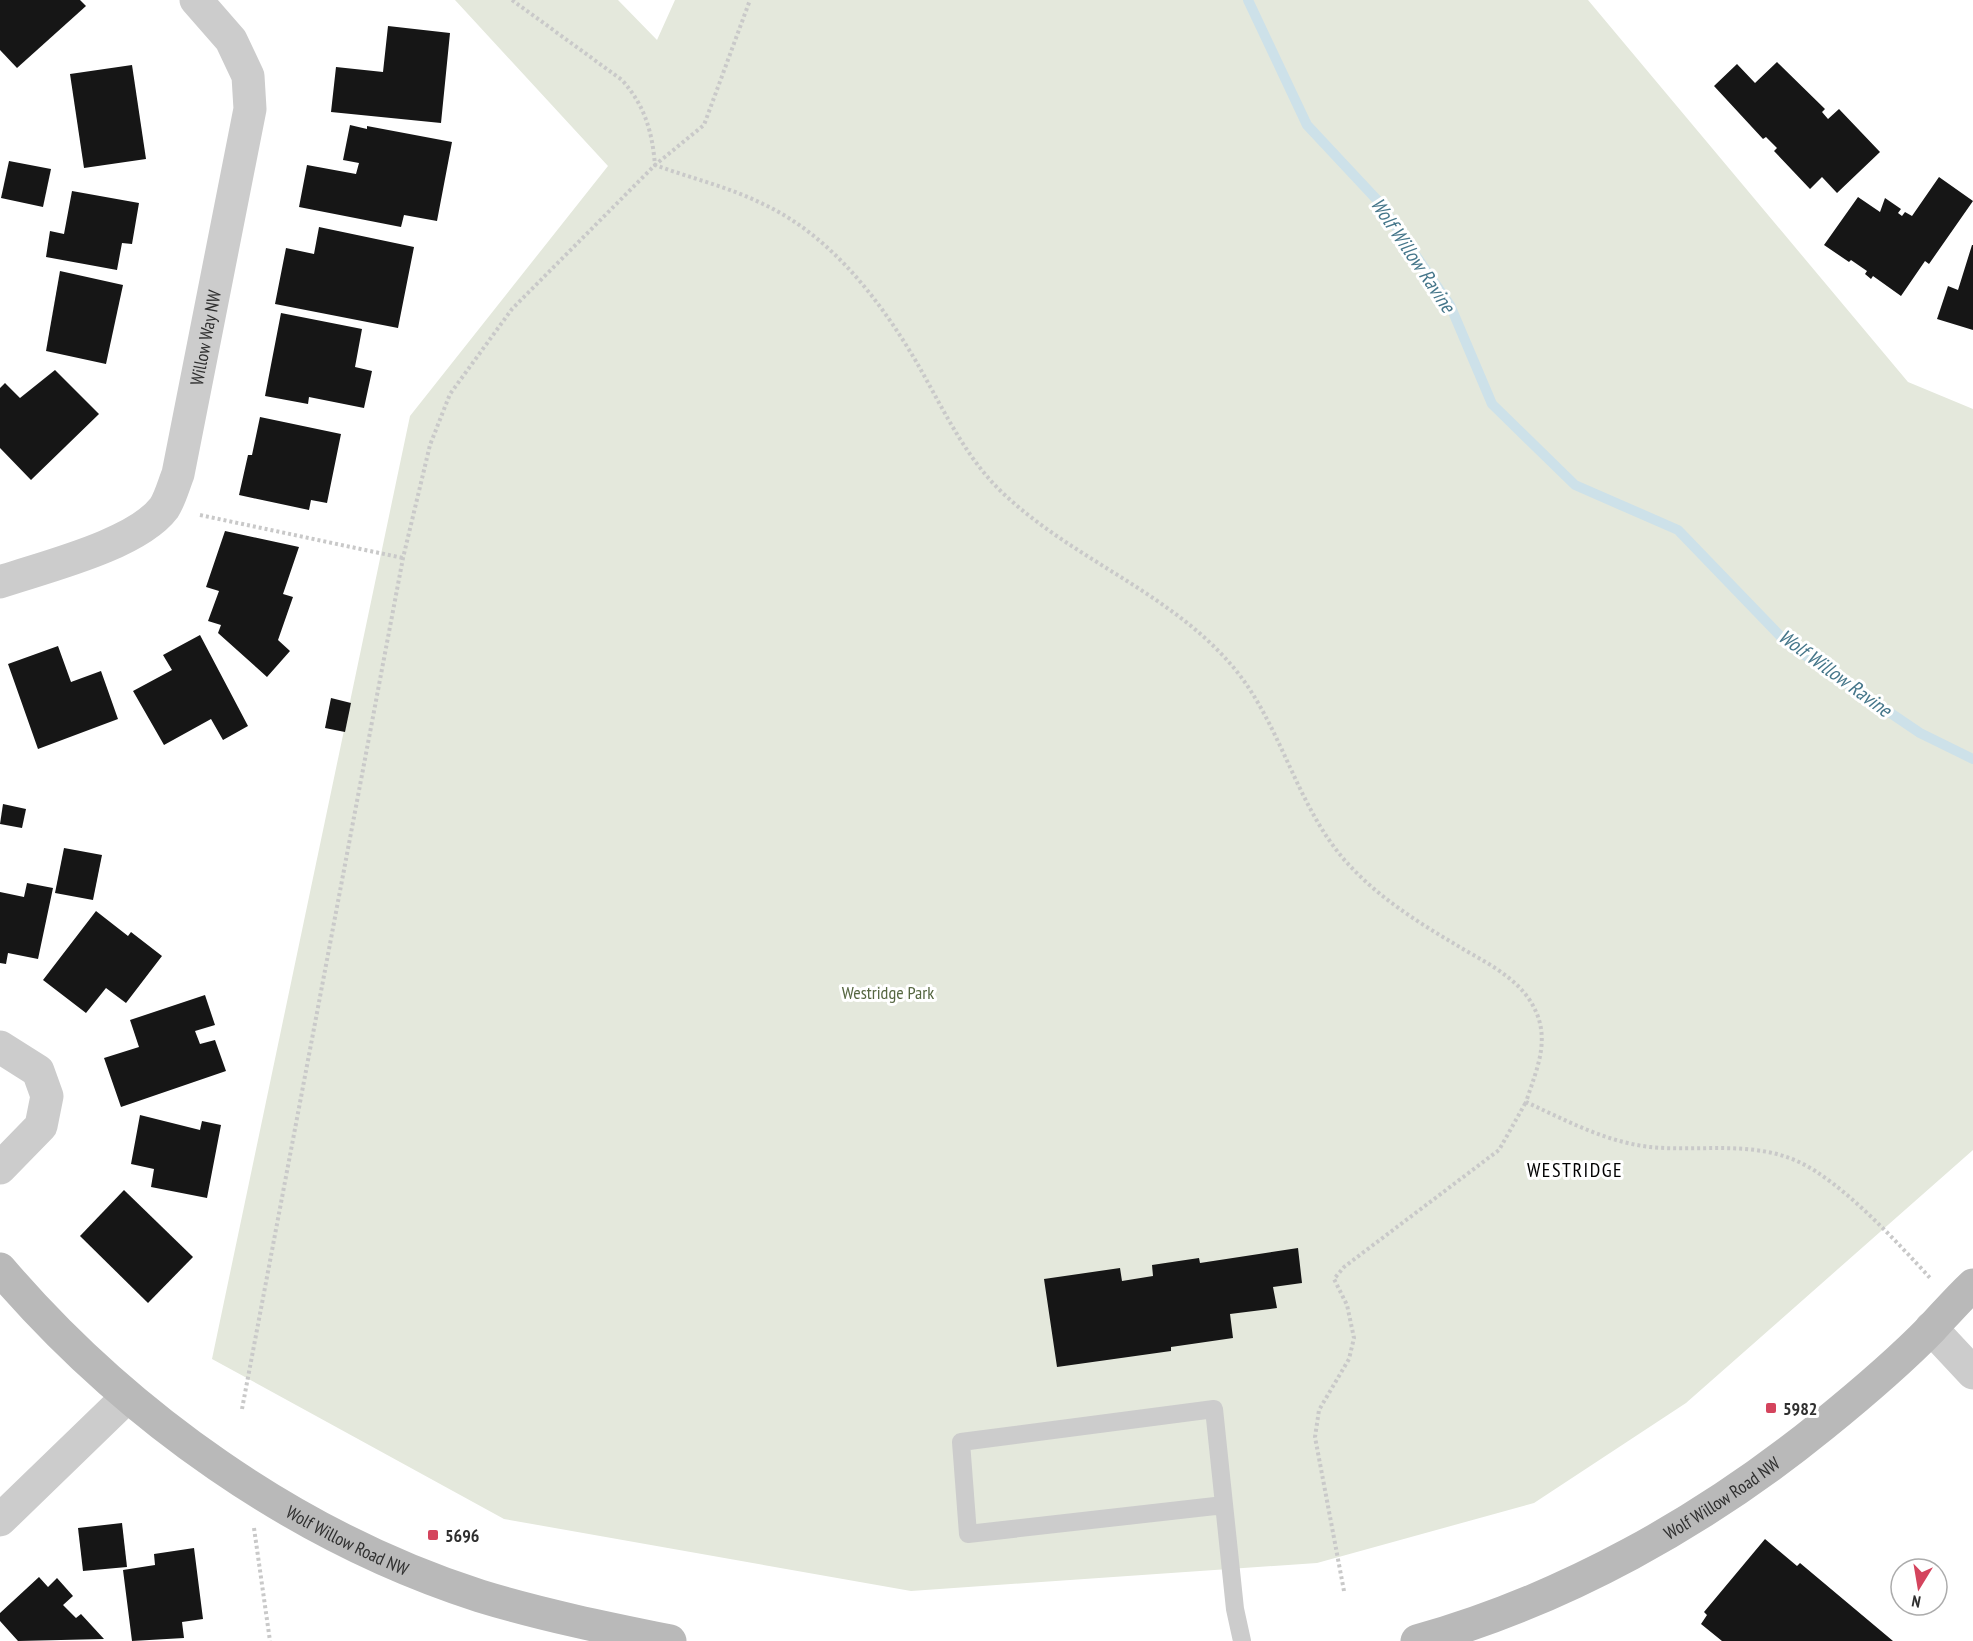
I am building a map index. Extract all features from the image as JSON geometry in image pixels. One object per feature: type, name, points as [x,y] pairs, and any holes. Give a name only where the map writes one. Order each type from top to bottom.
[{"type":"street","name":"Willow Way NW","points":[[0,582],[98,549],[142,527],[164,508],[178,474],[250,109],[248,76],[231,40],[196,0]]},
{"type":"street","points":[[0,1047],[38,1071],[47,1096],[41,1126],[0,1168]]},
{"type":"street","name":"Wolf Willow Road NW","points":[[0,1269],[79,1355],[127,1397],[244,1482],[305,1519],[368,1551],[479,1595],[594,1633],[670,1641]]},
{"type":"street","name":"Wolf Willow Road NW","points":[[1422,1640],[1497,1614],[1568,1584],[1637,1550],[1732,1492],[1823,1425],[1931,1328],[1963,1294]]},
{"type":"street","points":[[1931,1328],[1973,1373]]},
{"type":"street","points":[[0,1520],[127,1397]]},
{"type":"lane","points":[[1224,1505],[968,1534],[961,1442],[1215,1408],[1235,1609],[1242,1641]]},
{"type":"path","points":[[512,0],[622,80],[637,96],[648,121],[655,165]]},
{"type":"path","points":[[242,1409],[403,558],[430,446],[450,394],[512,309],[655,165],[704,125],[750,0]]},
{"type":"path","points":[[655,165],[761,202],[791,218],[820,240],[865,287],[915,359],[965,448],[1003,494],[1050,532],[1167,606],[1212,644],[1238,673],[1260,705],[1315,817],[1347,863],[1375,892],[1508,977],[1530,1001],[1542,1034],[1543,1052],[1526,1102],[1499,1150],[1344,1267],[1335,1279],[1347,1305],[1354,1338],[1349,1359],[1319,1410],[1315,1437],[1344,1591]]},
{"type":"path","points":[[164,508],[403,558]]},
{"type":"path","points":[[1526,1102],[1582,1127],[1625,1142],[1670,1148],[1759,1150],[1797,1161],[1830,1180],[1909,1254],[1963,1294]]},
{"type":"path","points":[[254,1525],[270,1641]]},
{"type":"green space","name":"Westridge Park","points":[[455,0],[618,0],[657,40],[675,0],[1588,0],[1908,382],[1973,409],[1973,1150],[1686,1403],[1534,1503],[1317,1563],[911,1591],[504,1519],[212,1359],[410,416],[608,166]]},
{"type":"building","points":[[0,0],[80,0],[86,6],[17,68],[0,50]]},
{"type":"building","points":[[388,26],[450,33],[441,123],[331,112],[336,67],[383,72]]},
{"type":"building","points":[[1777,62],[1825,109],[1822,112],[1828,119],[1839,109],[1880,152],[1837,193],[1822,177],[1810,189],[1774,151],[1777,148],[1766,137],[1763,139],[1714,86],[1737,64],[1755,83]]},
{"type":"building","points":[[132,65],[146,159],[84,168],[70,74]]},
{"type":"building","points":[[350,125],[367,129],[367,126],[452,142],[437,221],[404,215],[401,227],[299,207],[307,165],[356,174],[359,163],[343,160]]},
{"type":"building","points":[[9,161],[51,169],[43,207],[1,198]]},
{"type":"building","points":[[1939,177],[1973,201],[1929,264],[1925,261],[1901,296],[1873,276],[1871,279],[1865,274],[1867,271],[1851,260],[1849,262],[1824,245],[1858,197],[1880,212],[1885,198],[1901,209],[1898,213],[1902,216],[1905,212],[1912,216]]},
{"type":"building","points":[[72,191],[139,203],[132,244],[122,243],[117,270],[46,257],[50,231],[64,234]]},
{"type":"building","points":[[319,227],[414,247],[398,328],[275,304],[286,248],[314,254]]},
{"type":"building","points":[[1972,245],[1973,330],[1937,319],[1948,286],[1958,290]]},
{"type":"building","points":[[60,271],[123,285],[106,364],[46,351]]},
{"type":"building","points":[[281,313],[362,329],[355,367],[372,371],[364,408],[309,397],[308,404],[265,396]]},
{"type":"building","points":[[55,370],[99,414],[31,480],[0,448],[0,388],[5,383],[20,398]]},
{"type":"building","points":[[260,417],[341,434],[327,503],[311,500],[309,510],[239,495],[248,455],[252,455]]},
{"type":"building","points":[[225,531],[299,547],[283,594],[293,597],[278,640],[290,651],[267,677],[218,633],[221,625],[208,621],[219,591],[206,587]]},
{"type":"building","points":[[200,635],[248,726],[223,740],[211,719],[164,745],[133,691],[172,670],[163,655]]},
{"type":"building","points":[[58,646],[71,682],[101,671],[118,719],[38,749],[8,664]]},
{"type":"building","points":[[331,698],[351,703],[345,732],[325,728]]},
{"type":"building","points":[[3,804],[26,809],[22,828],[0,824]]},
{"type":"building","points":[[64,848],[102,855],[93,900],[55,893]]},
{"type":"building","points":[[27,883],[53,888],[38,959],[8,953],[6,964],[0,963],[0,892],[24,897]]},
{"type":"building","points":[[96,911],[128,936],[131,932],[162,956],[126,1003],[106,988],[86,1013],[43,980]]},
{"type":"building","points":[[205,995],[215,1025],[195,1031],[200,1044],[215,1040],[226,1071],[121,1107],[104,1058],[139,1047],[130,1020]]},
{"type":"building","points":[[140,1115],[200,1130],[202,1121],[221,1125],[207,1198],[151,1187],[154,1169],[131,1164]]},
{"type":"building","points":[[124,1190],[193,1257],[148,1303],[80,1236]]},
{"type":"building","points":[[1298,1248],[1302,1283],[1273,1287],[1277,1308],[1230,1314],[1233,1338],[1171,1347],[1171,1351],[1057,1367],[1044,1279],[1120,1268],[1122,1281],[1153,1276],[1152,1265],[1199,1258],[1200,1263]]},
{"type":"building","points":[[122,1523],[127,1567],[83,1571],[78,1528]]},
{"type":"building","points":[[1765,1539],[1797,1566],[1800,1563],[1893,1641],[1722,1641],[1701,1624],[1707,1615],[1704,1612]]},
{"type":"building","points":[[194,1548],[203,1619],[182,1622],[184,1638],[132,1641],[123,1570],[155,1565],[154,1554]]},
{"type":"building","points":[[39,1577],[48,1587],[57,1578],[73,1596],[63,1605],[76,1618],[81,1614],[104,1639],[18,1641],[0,1621],[0,1613]]},
{"type":"waterway","name":"Wolf Willow Ravine","points":[[1248,0],[1307,125],[1379,202],[1450,305],[1492,404],[1575,485],[1678,530],[1787,643],[1920,733],[1973,759]]},
{"type":"place","name":"5982","points":[[1771,1408]]},
{"type":"place","name":"5696","points":[[433,1535]]},
{"type":"district","name":"WESTRIDGE","points":[[1575,1170]]}]
